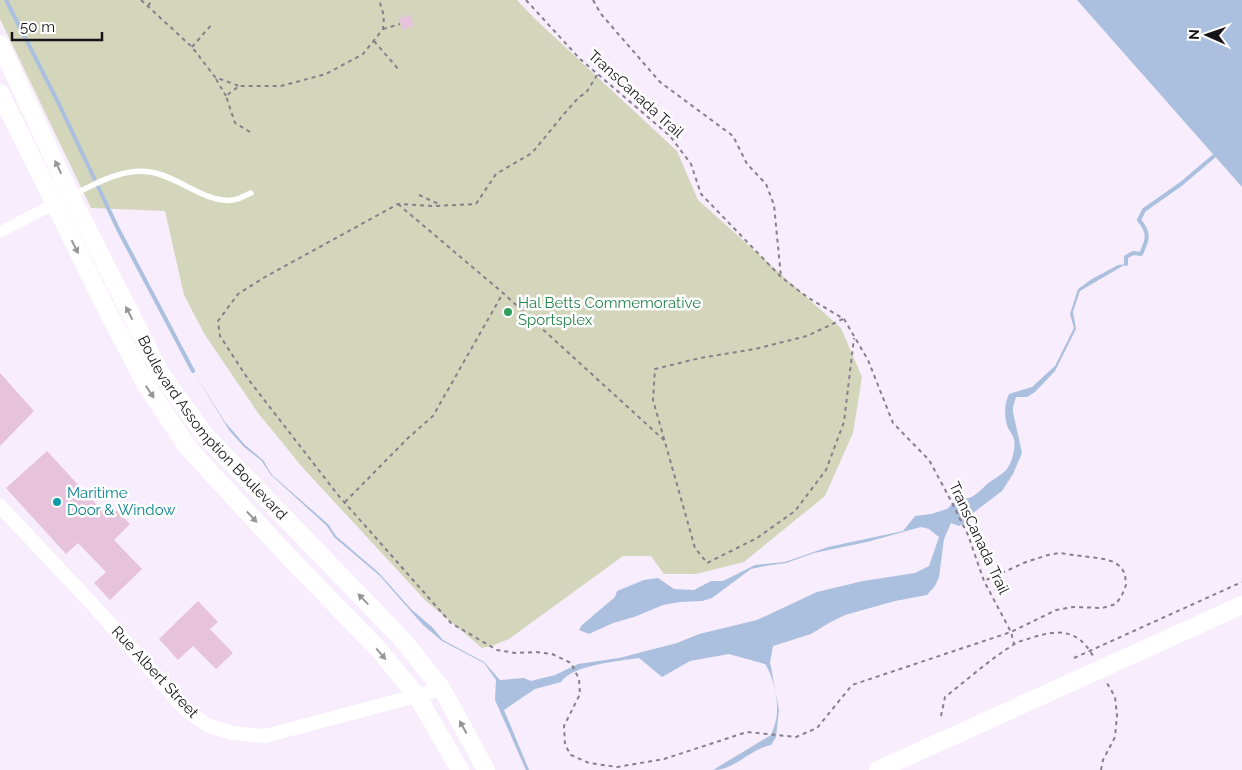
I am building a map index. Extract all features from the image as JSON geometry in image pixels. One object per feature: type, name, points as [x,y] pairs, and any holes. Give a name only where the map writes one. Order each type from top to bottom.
[{"type":"main road","name":"Boulevard Assomption Boulevard","points":[[0,44],[72,196],[161,374],[204,434],[401,638],[442,689],[486,770]]},
{"type":"main road","name":"Boulevard Assomption Boulevard","points":[[0,93],[146,385],[189,448],[380,651],[417,696],[460,770]]},
{"type":"main road","points":[[878,770],[1242,605]]},
{"type":"street","points":[[0,232],[72,196]]},
{"type":"street","name":"Rue Albert Street","points":[[0,506],[95,607],[185,708],[206,725],[232,733],[265,736],[442,689]]},
{"type":"lane","points":[[72,196],[106,179],[126,173],[149,172],[167,176],[211,198],[234,200],[251,192]]},
{"type":"path","points":[[142,0],[192,47],[215,77],[226,96],[235,123],[250,132]]},
{"type":"path","points":[[148,6],[152,0]]},
{"type":"path","points":[[215,77],[239,86],[281,86],[326,74],[363,54],[383,29],[384,16],[379,0]]},
{"type":"path","name":"TransCanada Trail","points":[[526,0],[580,59],[670,136],[691,164],[701,194],[781,276],[807,297],[844,319],[868,360],[893,423],[929,460],[948,496],[968,535],[984,581],[1011,632],[1014,644]]},
{"type":"path","points":[[593,0],[601,14],[660,82],[733,136],[747,164],[766,184],[774,205],[781,276]]},
{"type":"path","points":[[192,47],[213,23]]},
{"type":"path","points":[[383,29],[400,24]]},
{"type":"path","points":[[374,41],[399,70]]},
{"type":"path","points":[[597,75],[586,93],[579,97],[532,153],[496,174],[476,204],[444,206],[398,204],[238,294],[218,321],[220,336],[248,379],[345,502],[451,623],[497,650],[515,653],[536,652],[552,654],[571,663],[579,679],[580,694],[564,726],[565,745],[571,756],[589,763],[617,767],[664,759],[748,732],[796,737],[817,728],[852,685],[1011,632],[1056,610],[1073,607],[1102,608],[1116,604],[1126,585],[1125,574],[1121,567],[1104,559],[1059,553],[1026,562],[984,581]]},
{"type":"path","points":[[226,96],[239,86]]},
{"type":"path","points":[[419,195],[444,206]]},
{"type":"path","points":[[398,204],[503,293],[665,442]]},
{"type":"path","points":[[345,502],[408,438],[433,416],[503,293]]},
{"type":"path","points":[[844,319],[807,336],[755,349],[700,358],[655,369],[653,400],[695,548],[707,564],[757,538],[795,511],[826,470],[844,422],[854,338]]},
{"type":"path","points":[[1074,658],[1242,582]]},
{"type":"path","points":[[941,716],[945,697],[1014,644],[1046,633],[1063,632],[1075,636],[1086,644],[1095,660]]},
{"type":"path","points":[[1101,770],[1103,760],[1115,737],[1117,715],[1115,697],[1107,682]]},
{"type":"green space","name":"Hal Betts Commemorative Sportsplex","points":[[0,0],[517,0],[677,151],[698,200],[841,328],[862,377],[853,433],[825,496],[744,562],[696,574],[664,574],[651,556],[623,556],[509,639],[482,648],[426,601],[303,468],[258,413],[205,335],[184,295],[165,211],[91,208],[0,19]]},
{"type":"water","points":[[1077,0],[1242,0],[1242,187]]},
{"type":"water","points":[[1126,264],[1080,291],[1073,312],[1076,329],[1055,371],[1035,392],[1027,397],[1016,397],[1013,412],[1022,453],[1013,474],[1002,491],[973,513],[967,522],[959,526],[951,523],[944,539],[939,577],[935,586],[927,595],[895,601],[845,615],[811,634],[773,646],[770,662],[779,710],[776,737],[771,745],[763,747],[728,767],[713,770],[771,735],[777,714],[777,700],[770,674],[765,664],[729,654],[690,661],[662,677],[639,658],[608,662],[585,668],[567,676],[561,682],[535,689],[504,710],[529,770],[526,770],[495,700],[496,680],[484,663],[442,641],[423,625],[380,576],[334,537],[327,526],[271,475],[261,460],[244,447],[229,430],[193,371],[225,422],[245,445],[263,460],[272,475],[328,524],[336,536],[379,573],[411,609],[432,627],[443,640],[484,662],[500,680],[524,678],[531,681],[555,675],[578,664],[619,658],[677,643],[699,634],[757,620],[817,592],[863,581],[915,573],[929,566],[939,537],[929,529],[921,527],[867,542],[814,553],[786,563],[751,569],[712,598],[702,601],[663,605],[589,634],[579,630],[582,625],[615,597],[617,591],[644,580],[658,578],[674,589],[694,590],[711,581],[723,581],[755,565],[785,562],[828,547],[903,531],[915,516],[947,509],[958,498],[966,499],[976,494],[1005,471],[1012,459],[1014,439],[1008,428],[1005,415],[1009,394],[1032,387],[1055,366],[1074,328],[1070,314],[1078,289],[1118,265]]},
{"type":"building","points":[[410,14],[414,26],[402,30],[399,18]]},
{"type":"building","points":[[0,373],[34,411],[0,446]]},
{"type":"building","name":"Maritime Door & Window","points":[[47,451],[108,517],[116,510],[130,524],[114,540],[142,569],[110,600],[94,583],[106,572],[78,543],[66,554],[6,488]]},
{"type":"building","points":[[198,601],[218,622],[210,629],[233,653],[216,669],[193,646],[178,660],[159,639]]},
{"type":"waterway","points":[[6,0],[59,104],[118,229],[193,371]]},
{"type":"waterway","points":[[1126,264],[1126,257],[1133,253],[1141,254],[1145,244],[1147,236],[1139,220],[1144,210],[1181,184],[1214,156]]},
{"type":"place","name":"Hal Betts Commemorative Sportsplex","points":[[508,312]]},
{"type":"place","name":"Maritime Door & Window","points":[[57,502]]}]
